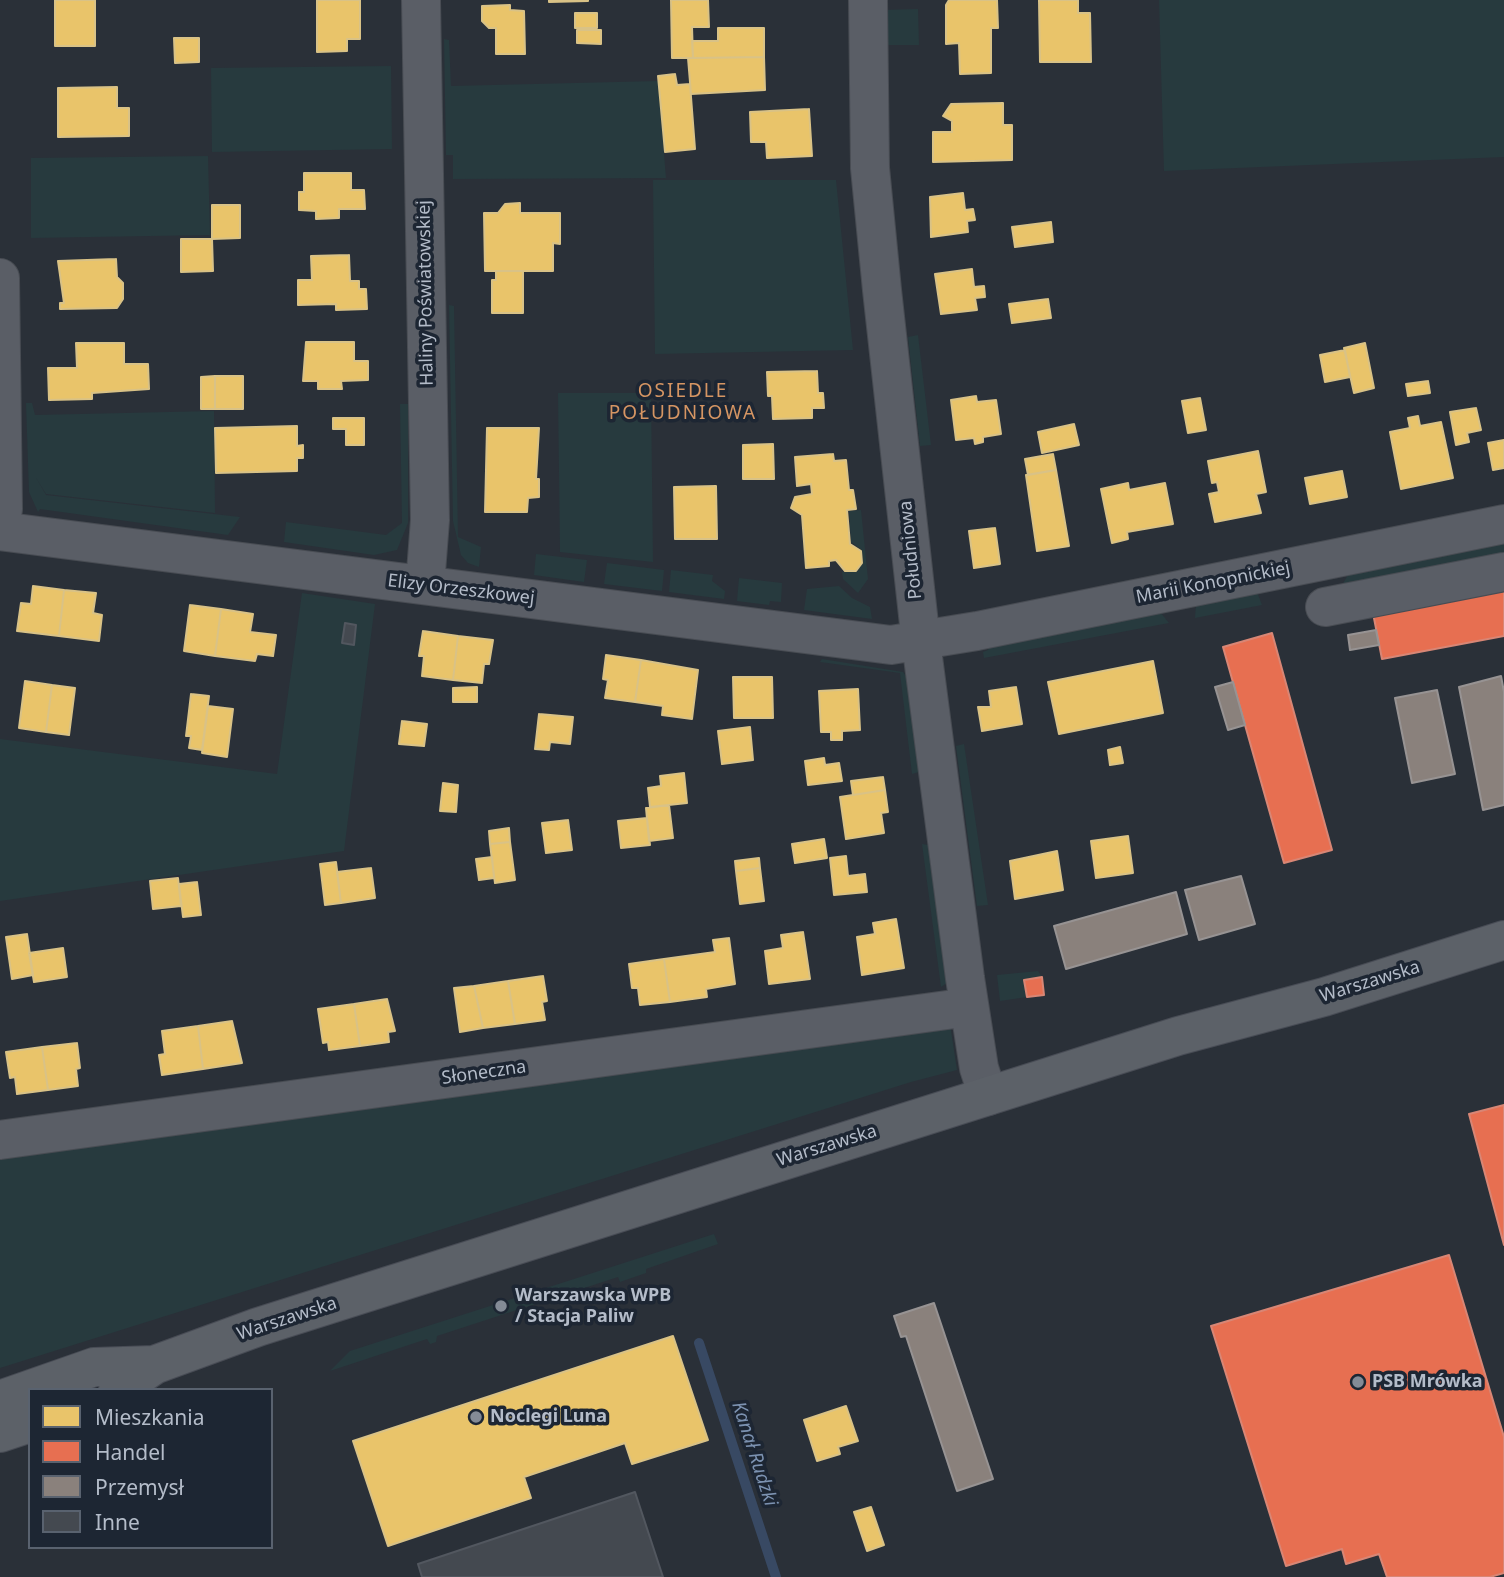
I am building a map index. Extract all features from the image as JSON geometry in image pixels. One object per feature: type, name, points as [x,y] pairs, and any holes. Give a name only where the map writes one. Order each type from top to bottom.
[{"type":"main road","name":"Warszawska","points":[[121,1388],[154,1365],[258,1327],[1178,1036],[1324,997],[1504,940]]},
{"type":"main road","name":"Warszawska","points":[[34,1388],[94,1367],[154,1365]]},
{"type":"main road","name":"Warszawska","points":[[0,1400],[28,1390]]},
{"type":"main road","points":[[0,1433],[28,1424]]},
{"type":"street","name":"Haliny Poświatowskiej","points":[[421,0],[430,520],[425,585]]},
{"type":"street","name":"Południowa","points":[[868,0],[871,186],[921,642],[969,1007],[979,1068],[988,1096]]},
{"type":"street","points":[[0,278],[3,509],[0,529]]},
{"type":"street","name":"Marii Konopnickiej","points":[[921,642],[1504,524]]},
{"type":"street","name":"Elizy Orzeszkowej","points":[[0,529],[863,643],[921,642]]},
{"type":"street","points":[[1325,607],[1504,572]]},
{"type":"street","name":"Słoneczna","points":[[0,1140],[969,1007]]},
{"type":"green space","points":[[1159,0],[1504,0],[1504,157],[1164,171]]},
{"type":"green space","points":[[918,9],[919,45],[882,45],[882,10]]},
{"type":"green space","points":[[444,39],[449,40],[451,86],[658,81],[666,178],[453,179],[453,155],[446,155]]},
{"type":"green space","points":[[391,66],[392,149],[212,152],[211,68]]},
{"type":"green space","points":[[208,156],[210,235],[31,238],[31,158]]},
{"type":"green space","points":[[653,180],[836,180],[853,350],[655,354]]},
{"type":"green space","points":[[449,305],[454,306],[458,537],[481,547],[479,567],[468,563],[461,555],[453,521]]},
{"type":"green space","points":[[918,335],[931,445],[920,446],[908,337]]},
{"type":"green space","points":[[558,393],[651,393],[653,562],[560,552]]},
{"type":"green space","points":[[26,403],[32,403],[35,415],[214,411],[215,513],[46,494],[35,476],[46,495],[240,517],[228,535],[40,509],[38,512],[29,492]]},
{"type":"green space","points":[[400,404],[408,404],[408,523],[397,550],[374,555],[284,542],[286,522],[386,535],[402,523]]},
{"type":"green space","points":[[861,510],[868,579],[858,593],[843,579],[842,572],[857,571],[863,562],[862,550],[851,542],[849,511]]},
{"type":"green space","points":[[1504,538],[1504,556],[1340,589],[1350,571]]},
{"type":"green space","points":[[536,554],[587,560],[584,582],[534,575]]},
{"type":"green space","points":[[607,563],[664,570],[662,591],[604,584]]},
{"type":"green space","points":[[671,570],[713,575],[712,581],[725,591],[724,599],[669,592]]},
{"type":"green space","points":[[739,578],[782,583],[781,602],[770,601],[769,605],[737,601]]},
{"type":"green space","points":[[839,586],[852,598],[870,607],[872,619],[804,610],[807,589]]},
{"type":"green space","points":[[1257,592],[1262,605],[1195,618],[1196,604]]},
{"type":"green space","points":[[302,593],[375,604],[344,851],[0,901],[0,739],[277,774]]},
{"type":"green space","points":[[1160,612],[1169,623],[984,658],[983,652],[988,650],[987,641]]},
{"type":"green space","points":[[822,659],[903,672],[906,676],[919,772],[912,774],[900,673],[820,662]]},
{"type":"green space","points":[[964,744],[988,905],[977,906],[956,746]]},
{"type":"green space","points":[[922,844],[928,845],[947,983],[941,987]]},
{"type":"green space","points":[[1038,971],[1042,977],[1025,980],[1027,997],[1000,1001],[997,975]]},
{"type":"green space","points":[[950,1024],[957,1070],[911,1082],[0,1368],[0,1159]]},
{"type":"green space","points":[[714,1234],[718,1244],[646,1269],[646,1273],[620,1282],[618,1277],[437,1336],[436,1342],[430,1344],[427,1339],[330,1371],[350,1351]]},
{"type":"building: Mieszkania","points":[[55,0],[95,0],[95,46],[55,46]]},
{"type":"building: Mieszkania","points":[[317,0],[360,0],[360,39],[347,39],[347,51],[317,52]]},
{"type":"building: Mieszkania","points":[[588,0],[588,1],[549,2]]},
{"type":"building: Mieszkania","points":[[671,0],[708,0],[709,27],[692,27],[693,58],[672,58]]},
{"type":"building: Mieszkania","points":[[949,0],[997,0],[998,28],[991,28],[991,73],[960,74],[959,43],[946,44],[946,5]]},
{"type":"building: Mieszkania","points":[[1039,0],[1078,0],[1078,13],[1090,13],[1091,62],[1040,62]]},
{"type":"building: Mieszkania","points":[[510,5],[510,10],[524,11],[525,54],[496,54],[496,28],[489,28],[482,21],[482,6]]},
{"type":"building: Mieszkania","points":[[575,13],[597,13],[597,28],[575,28]]},
{"type":"building: Mieszkania","points":[[718,28],[764,28],[764,57],[693,58],[692,41],[718,41]]},
{"type":"building: Mieszkania","points":[[577,30],[601,30],[601,44],[577,43]]},
{"type":"building: Mieszkania","points":[[174,38],[199,38],[199,62],[175,63]]},
{"type":"building: Mieszkania","points":[[764,57],[765,90],[691,94],[688,58]]},
{"type":"building: Mieszkania","points":[[675,74],[677,85],[690,84],[695,149],[665,152],[658,76]]},
{"type":"building: Mieszkania","points":[[117,87],[117,108],[129,108],[129,136],[58,137],[58,88]]},
{"type":"building: Mieszkania","points":[[1003,103],[1003,125],[1012,125],[1012,160],[933,162],[933,132],[952,132],[952,121],[943,116],[951,104]]},
{"type":"building: Mieszkania","points":[[809,109],[812,156],[767,158],[766,142],[751,142],[750,112]]},
{"type":"building: Mieszkania","points":[[304,173],[351,173],[351,190],[364,190],[365,209],[339,209],[339,218],[316,219],[316,211],[299,210],[299,192],[304,192]]},
{"type":"building: Mieszkania","points":[[963,193],[965,210],[973,209],[975,220],[967,221],[968,232],[931,237],[930,197]]},
{"type":"building: Mieszkania","points":[[520,203],[520,213],[560,213],[560,244],[553,243],[553,271],[485,271],[484,213],[498,213],[505,204]]},
{"type":"building: Mieszkania","points":[[212,205],[240,205],[240,238],[212,239]]},
{"type":"building: Mieszkania","points":[[1051,222],[1053,242],[1015,247],[1012,227]]},
{"type":"building: Mieszkania","points":[[181,239],[212,239],[213,271],[181,272]]},
{"type":"building: Mieszkania","points":[[349,255],[350,281],[359,281],[359,289],[366,289],[367,309],[336,310],[336,304],[298,305],[298,280],[312,280],[311,256]]},
{"type":"building: Mieszkania","points":[[116,259],[117,277],[123,283],[123,299],[117,308],[60,309],[60,303],[64,303],[58,261]]},
{"type":"building: Mieszkania","points":[[972,269],[974,287],[984,286],[985,297],[975,298],[977,310],[941,314],[935,274]]},
{"type":"building: Mieszkania","points":[[496,271],[523,271],[523,313],[492,313],[492,280],[496,280]]},
{"type":"building: Mieszkania","points":[[1048,299],[1051,318],[1012,323],[1009,304]]},
{"type":"building: Mieszkania","points":[[306,342],[354,342],[354,361],[368,361],[368,380],[341,381],[342,389],[318,389],[318,381],[303,381]]},
{"type":"building: Mieszkania","points":[[76,343],[124,343],[124,364],[148,364],[149,389],[92,393],[92,399],[49,400],[48,368],[77,368]]},
{"type":"building: Mieszkania","points":[[1365,343],[1374,388],[1354,393],[1344,348]]},
{"type":"building: Mieszkania","points":[[1345,350],[1350,377],[1325,382],[1320,355]]},
{"type":"building: Mieszkania","points":[[817,371],[818,393],[823,393],[824,408],[812,408],[812,418],[773,419],[767,372]]},
{"type":"building: Mieszkania","points":[[215,376],[243,376],[243,409],[215,409]]},
{"type":"building: Mieszkania","points":[[215,376],[215,409],[201,409],[201,377]]},
{"type":"building: Mieszkania","points":[[1428,381],[1430,393],[1408,396],[1406,384]]},
{"type":"building: Mieszkania","points":[[976,396],[977,402],[996,400],[1001,434],[983,437],[983,442],[975,444],[974,438],[956,440],[951,400]]},
{"type":"building: Mieszkania","points":[[1200,398],[1206,430],[1188,433],[1182,401]]},
{"type":"building: Mieszkania","points":[[1476,408],[1481,430],[1467,433],[1469,442],[1456,445],[1450,412]]},
{"type":"building: Mieszkania","points":[[1418,416],[1420,426],[1441,422],[1453,478],[1401,489],[1390,432],[1410,428],[1408,418]]},
{"type":"building: Mieszkania","points":[[333,418],[364,418],[364,445],[346,445],[346,429],[333,429]]},
{"type":"building: Mieszkania","points":[[1074,424],[1079,445],[1042,453],[1038,432]]},
{"type":"building: Mieszkania","points":[[297,426],[297,446],[303,445],[303,458],[297,458],[297,471],[216,473],[215,428]]},
{"type":"building: Mieszkania","points":[[487,428],[539,428],[536,479],[539,479],[539,497],[528,498],[527,512],[485,512]]},
{"type":"building: Mieszkania","points":[[1504,440],[1504,468],[1493,470],[1488,443]]},
{"type":"building: Mieszkania","points":[[773,444],[774,479],[743,479],[743,445]]},
{"type":"building: Mieszkania","points":[[1258,451],[1266,492],[1256,494],[1261,513],[1215,522],[1209,494],[1219,492],[1217,482],[1212,483],[1208,461]]},
{"type":"building: Mieszkania","points":[[833,454],[834,461],[846,460],[849,490],[853,490],[856,509],[847,510],[850,544],[861,551],[862,563],[856,571],[845,571],[836,560],[829,561],[829,566],[806,568],[802,515],[791,508],[795,497],[812,494],[811,484],[797,486],[795,457]]},
{"type":"building: Mieszkania","points":[[1053,454],[1056,470],[1028,475],[1025,459]]},
{"type":"building: Mieszkania","points":[[1056,470],[1069,546],[1037,551],[1026,475]]},
{"type":"building: Mieszkania","points":[[1342,471],[1347,497],[1310,504],[1305,478]]},
{"type":"building: Mieszkania","points":[[1128,483],[1129,490],[1165,483],[1173,524],[1127,532],[1128,539],[1112,543],[1101,489]]},
{"type":"building: Mieszkania","points":[[716,486],[717,539],[675,539],[674,487]]},
{"type":"building: Mieszkania","points":[[995,528],[1000,564],[974,568],[969,531]]},
{"type":"building: Mieszkania","points":[[33,586],[64,590],[59,636],[17,631],[21,603],[31,604]]},
{"type":"building: Mieszkania","points":[[64,590],[96,593],[93,613],[102,615],[99,641],[59,636]]},
{"type":"building: Mieszkania","points":[[190,605],[221,609],[215,656],[184,651]]},
{"type":"building: Mieszkania","points":[[221,609],[253,614],[250,632],[276,635],[273,656],[257,654],[255,661],[215,656]]},
{"type":"building: Mieszkania","points":[[423,631],[458,636],[453,680],[422,676],[424,656],[419,656]]},
{"type":"building: Mieszkania","points":[[458,636],[493,640],[489,664],[484,664],[482,683],[453,680]]},
{"type":"building: Mieszkania","points":[[606,655],[641,660],[635,702],[605,698],[608,680],[603,679]]},
{"type":"building: Mieszkania","points":[[641,660],[698,670],[692,719],[662,715],[663,706],[635,702]]},
{"type":"building: Mieszkania","points":[[1153,661],[1163,713],[1059,734],[1048,682]]},
{"type":"building: Mieszkania","points":[[733,677],[772,677],[773,718],[734,718]]},
{"type":"building: Mieszkania","points":[[25,681],[52,685],[46,732],[19,728]]},
{"type":"building: Mieszkania","points":[[52,685],[75,688],[69,735],[46,732]]},
{"type":"building: Mieszkania","points":[[477,687],[477,702],[453,702],[453,688]]},
{"type":"building: Mieszkania","points":[[1016,687],[1022,724],[982,731],[978,707],[991,707],[989,691]]},
{"type":"building: Mieszkania","points":[[858,689],[860,730],[842,731],[842,740],[831,740],[831,732],[821,732],[819,691]]},
{"type":"building: Mieszkania","points":[[191,694],[209,696],[202,750],[189,748],[191,736],[186,736]]},
{"type":"building: Mieszkania","points":[[208,706],[233,709],[227,757],[202,753]]},
{"type":"building: Mieszkania","points":[[539,714],[573,717],[570,744],[550,742],[549,750],[535,749]]},
{"type":"building: Mieszkania","points":[[402,721],[427,724],[424,746],[399,744]]},
{"type":"building: Mieszkania","points":[[750,727],[753,760],[722,764],[718,731]]},
{"type":"building: Mieszkania","points":[[1120,747],[1123,763],[1110,765],[1108,750]]},
{"type":"building: Mieszkania","points":[[824,758],[825,765],[839,763],[842,781],[808,785],[805,761]]},
{"type":"building: Mieszkania","points":[[684,773],[687,803],[650,807],[648,788],[661,786],[660,776]]},
{"type":"building: Mieszkania","points":[[883,777],[885,790],[853,795],[851,781]]},
{"type":"building: Mieszkania","points":[[443,783],[458,785],[456,812],[440,811]]},
{"type":"building: Mieszkania","points":[[885,790],[888,812],[881,813],[884,833],[846,839],[840,797]]},
{"type":"building: Mieszkania","points":[[669,805],[673,838],[649,841],[646,808]]},
{"type":"building: Mieszkania","points":[[647,818],[650,845],[621,848],[618,821]]},
{"type":"building: Mieszkania","points":[[568,820],[572,850],[546,853],[542,823]]},
{"type":"building: Mieszkania","points":[[509,828],[510,842],[490,844],[489,831]]},
{"type":"building: Mieszkania","points":[[1128,836],[1133,873],[1096,878],[1091,841]]},
{"type":"building: Mieszkania","points":[[824,839],[827,858],[795,863],[792,844]]},
{"type":"building: Mieszkania","points":[[510,842],[515,880],[495,883],[490,844]]},
{"type":"building: Mieszkania","points":[[1057,851],[1063,890],[1015,899],[1010,861]]},
{"type":"building: Mieszkania","points":[[846,856],[848,876],[865,874],[867,892],[834,895],[830,858]]},
{"type":"building: Mieszkania","points":[[492,857],[494,878],[479,880],[476,859]]},
{"type":"building: Mieszkania","points":[[759,858],[760,868],[736,871],[735,861]]},
{"type":"building: Mieszkania","points":[[336,862],[341,903],[325,905],[320,864]]},
{"type":"building: Mieszkania","points":[[371,868],[375,898],[341,903],[337,872]]},
{"type":"building: Mieszkania","points":[[760,868],[764,901],[740,904],[736,871]]},
{"type":"building: Mieszkania","points":[[178,878],[181,906],[153,909],[150,881]]},
{"type":"building: Mieszkania","points":[[197,882],[201,915],[183,917],[179,884]]},
{"type":"building: Mieszkania","points":[[896,919],[904,968],[862,975],[857,937],[875,934],[873,923]]},
{"type":"building: Mieszkania","points":[[803,932],[810,979],[769,984],[765,951],[783,948],[781,935]]},
{"type":"building: Mieszkania","points":[[27,934],[33,975],[12,979],[6,937]]},
{"type":"building: Mieszkania","points":[[729,938],[735,984],[706,989],[707,997],[670,1002],[664,959],[715,952],[713,940]]},
{"type":"building: Mieszkania","points":[[63,948],[67,977],[34,982],[29,953]]},
{"type":"building: Mieszkania","points":[[664,959],[670,1002],[640,1005],[638,988],[632,988],[629,964]]},
{"type":"building: Mieszkania","points":[[543,976],[547,1001],[542,1002],[545,1020],[515,1024],[508,981]]},
{"type":"building: Mieszkania","points":[[508,981],[515,1024],[483,1028],[474,986]]},
{"type":"building: Mieszkania","points":[[474,986],[483,1028],[460,1032],[454,988]]},
{"type":"building: Mieszkania","points":[[387,999],[395,1031],[388,1032],[389,1042],[360,1046],[354,1004]]},
{"type":"building: Mieszkania","points":[[354,1004],[360,1046],[329,1050],[328,1042],[323,1043],[318,1009]]},
{"type":"building: Mieszkania","points":[[232,1021],[242,1063],[203,1069],[198,1026]]},
{"type":"building: Mieszkania","points":[[198,1026],[203,1069],[162,1075],[159,1055],[165,1054],[162,1031]]},
{"type":"building: Mieszkania","points":[[77,1043],[80,1068],[76,1069],[78,1086],[48,1090],[42,1047]]},
{"type":"building: Mieszkania","points":[[42,1047],[48,1090],[17,1094],[15,1077],[10,1078],[6,1052]]},
{"type":"building: Mieszkania","points":[[673,1336],[708,1440],[632,1464],[625,1443],[524,1477],[531,1498],[388,1546],[353,1441]]},
{"type":"building: Mieszkania","points":[[846,1406],[858,1441],[838,1447],[840,1454],[817,1461],[804,1420]]},
{"type":"building: Mieszkania","points":[[871,1507],[884,1545],[867,1551],[854,1512]]},
{"type":"building: Handel","points":[[1504,588],[1504,636],[1382,659],[1373,613]]},
{"type":"building: Handel","points":[[1272,633],[1332,850],[1284,863],[1223,647]]},
{"type":"building: Handel","points":[[1042,977],[1044,995],[1027,997],[1024,980]]},
{"type":"building: Handel","points":[[1504,1105],[1504,1245],[1469,1114]]},
{"type":"building: Handel","name":"PSB Mrówka","points":[[1449,1255],[1504,1437],[1504,1573],[1490,1577],[1387,1577],[1379,1554],[1346,1564],[1342,1549],[1286,1566],[1211,1326]]},
{"type":"building: Przemysł","points":[[1376,630],[1379,645],[1350,650],[1348,635]]},
{"type":"building: Przemysł","points":[[1501,676],[1504,692],[1504,805],[1483,810],[1459,687]]},
{"type":"building: Przemysł","points":[[1233,682],[1245,725],[1228,730],[1215,687]]},
{"type":"building: Przemysł","points":[[1437,690],[1455,774],[1412,783],[1395,698]]},
{"type":"building: Przemysł","points":[[1241,876],[1255,924],[1199,940],[1185,890]]},
{"type":"building: Przemysł","points":[[1176,892],[1187,934],[1066,969],[1054,926]]},
{"type":"building: Przemysł","points":[[934,1303],[993,1479],[957,1491],[906,1336],[901,1337],[894,1316]]},
{"type":"building: Inne","points":[[345,623],[356,625],[354,645],[342,643]]},
{"type":"building: Inne","points":[[635,1492],[663,1577],[422,1577],[418,1564]]},
{"type":"waterway","name":"Kanał Rudzki","points":[[699,1343],[776,1577]]},
{"type":"place","name":"Warszawska WPB / Stacja Paliw","points":[[501,1306]]},
{"type":"place","name":"PSB Mrówka","points":[[1358,1382]]},
{"type":"place","name":"Noclegi Luna","points":[[476,1417]]},
{"type":"district","name":"OSIEDLE POŁUDNIOWA","points":[[683,403]]}]
